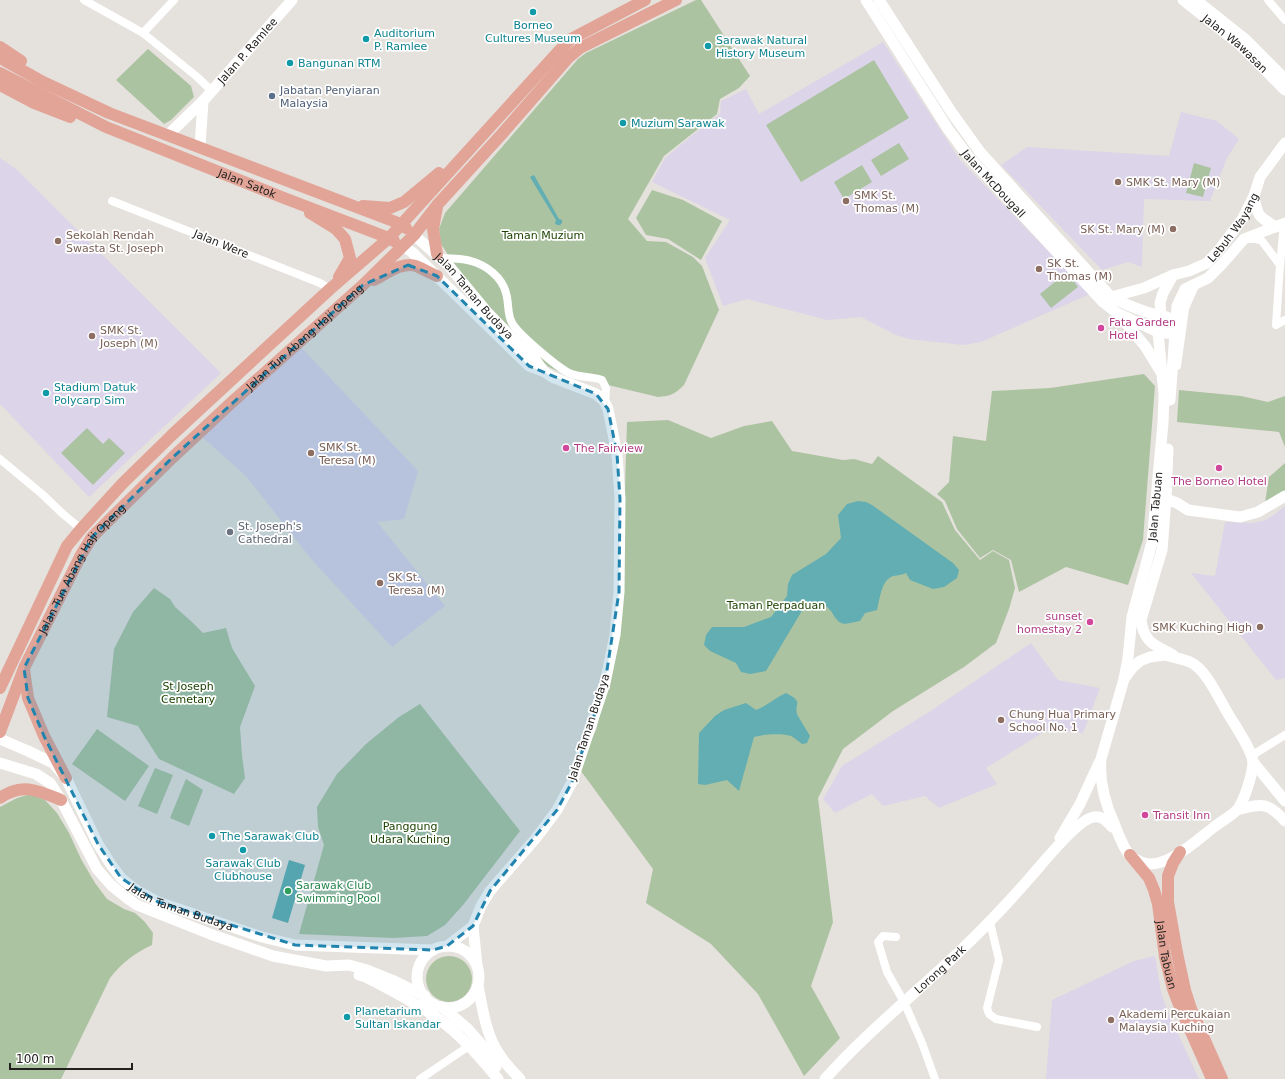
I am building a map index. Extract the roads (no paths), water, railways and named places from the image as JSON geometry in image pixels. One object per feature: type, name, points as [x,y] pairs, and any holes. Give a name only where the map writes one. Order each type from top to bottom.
[{"type":"main road","name":"Jalan P. Ramlee","points":[[170,133],[203,101],[292,0]]},
{"type":"main road","name":"Jalan Tun Abang Haji Openg","points":[[0,688],[67,546],[104,503],[141,465],[330,289],[389,238],[558,52],[572,39],[645,0]]},
{"type":"main road","name":"Jalan Tun Abang Haji Openg","points":[[0,732],[24,668],[81,555],[92,537],[172,458],[363,285],[414,235],[438,204],[568,58],[580,48],[676,0]]},
{"type":"main road","name":"Jalan McDougall","points":[[866,0],[948,129],[968,156],[1103,302],[1117,313],[1158,332],[1174,334]]},
{"type":"main road","name":"Jalan McDougall","points":[[879,0],[952,113],[980,152],[1112,297],[1124,304],[1148,313],[1176,318]]},
{"type":"main road","name":"Jalan Wawasan","points":[[1183,0],[1240,45],[1285,90]]},
{"type":"main road","name":"Jalan Wawasan","points":[[1196,0],[1245,39],[1285,79]]},
{"type":"main road","name":"Jalan Satok","points":[[0,48],[63,83],[184,141]]},
{"type":"main road","name":"Jalan Satok","points":[[0,58],[43,82],[109,113],[401,224]]},
{"type":"main road","name":"Jalan Satok","points":[[0,73],[106,127],[389,238]]},
{"type":"main road","name":"Jalan Satok","points":[[0,85],[34,103],[73,118],[106,127]]},
{"type":"main road","points":[[200,147],[203,101]]},
{"type":"main road","points":[[346,204],[390,208],[404,202],[475,143]]},
{"type":"main road","name":"Lebuh Wayang","points":[[1112,297],[1144,288],[1206,263],[1231,235],[1243,218],[1254,196],[1260,177],[1285,143]]},
{"type":"main road","points":[[1254,196],[1256,209],[1259,215],[1265,221],[1282,225]]},
{"type":"main road","points":[[284,198],[336,229],[345,239],[350,258],[330,289]]},
{"type":"main road","points":[[438,204],[433,229],[439,256]]},
{"type":"main road","name":"Jalan Taman Budaya","points":[[401,224],[449,266],[487,312],[517,343],[535,358],[543,371]]},
{"type":"main road","name":"Lebuh Wayang","points":[[1174,334],[1177,306],[1185,289],[1208,278],[1244,239],[1282,225]]},
{"type":"main road","name":"Jalan Taman Budaya","points":[[389,238],[412,252],[529,366],[543,371],[552,377],[592,392],[604,401],[608,409],[617,454],[620,499],[619,592],[615,635],[605,683],[572,782],[557,810],[536,838],[490,891],[481,906],[473,926]]},
{"type":"main road","points":[[363,285],[395,269],[408,265],[416,266],[437,276]]},
{"type":"main road","points":[[1161,316],[1160,303],[1163,294],[1174,275]]},
{"type":"main road","points":[[1117,313],[1145,346],[1162,374]]},
{"type":"main road","name":"Jalan Tabuan","points":[[1101,759],[1124,679],[1128,658],[1132,617],[1152,542],[1163,424],[1164,394],[1158,332],[1161,316]]},
{"type":"main road","name":"Jalan Tabuan","points":[[1174,334],[1162,550],[1141,620],[1142,630],[1149,642],[1181,660]]},
{"type":"main road","points":[[1166,499],[1177,503],[1188,510],[1240,517],[1258,512],[1285,496]]},
{"type":"main road","points":[[1124,679],[1133,667],[1140,661],[1150,657],[1164,655],[1190,662],[1198,667],[1206,677],[1252,759],[1285,801]]},
{"type":"main road","points":[[0,669],[11,663]]},
{"type":"main road","points":[[24,668],[28,698],[44,736],[66,778]]},
{"type":"main road","name":"Jalan Taman Budaya","points":[[0,739],[53,763],[66,778],[98,844],[121,878],[136,890],[158,902],[262,937],[295,945],[433,950]]},
{"type":"main road","points":[[1101,759],[1100,771],[1106,806],[1130,855],[1142,862],[1155,864],[1169,859],[1237,810],[1260,805],[1269,807],[1277,812],[1285,821]]},
{"type":"main road","points":[[1050,854],[1080,804],[1101,759]]},
{"type":"main road","points":[[1237,810],[1251,777],[1252,759]]},
{"type":"main road","name":"Jalan Taman Budaya","points":[[0,763],[36,774],[50,783],[61,800],[98,869],[111,885],[137,905],[274,956],[326,966],[349,965],[368,970],[425,996]]},
{"type":"main road","points":[[0,798],[4,794],[18,789],[32,789],[61,800]]},
{"type":"main road","points":[[1050,854],[1078,826],[1089,818],[1097,816],[1106,819],[1120,837]]},
{"type":"main road","name":"Jalan Tabuan","points":[[1180,852],[1173,863],[1168,876],[1168,902],[1177,953],[1185,990],[1191,1009],[1222,1079]]},
{"type":"main road","name":"Lorong Park","points":[[825,1079],[836,1066],[990,922],[1050,854]]},
{"type":"main road","name":"Jalan Tabuan","points":[[1130,855],[1149,878],[1154,890],[1158,904],[1165,957],[1174,989],[1180,1007],[1212,1079]]},
{"type":"main road","points":[[473,926],[447,946],[433,950],[424,959],[418,971],[418,980],[420,989],[432,1003],[442,1007],[451,1008],[468,1001],[478,986]]},
{"type":"main road","points":[[473,926],[479,975],[478,986],[486,1025],[492,1041],[503,1061],[520,1079]]},
{"type":"main road","points":[[447,946],[456,947],[465,951],[472,957],[477,965]]},
{"type":"main road","points":[[326,966],[366,977],[405,997],[441,1020],[469,1046],[498,1079]]},
{"type":"main road","points":[[442,1007],[468,1030],[482,1045],[504,1079]]},
{"type":"street","points":[[84,0],[143,34],[196,76],[212,91]]},
{"type":"street","points":[[143,34],[174,0]]},
{"type":"street","points":[[1268,0],[1285,20]]},
{"type":"street","name":"Jalan Were","points":[[112,201],[320,283],[330,289]]},
{"type":"street","points":[[1282,225],[1276,325],[1285,320]]},
{"type":"street","points":[[1244,239],[1256,239],[1262,241],[1280,265]]},
{"type":"street","points":[[439,256],[471,260],[488,268],[501,281],[506,292],[511,323],[554,363],[569,373],[580,377],[594,377],[602,380],[606,388],[605,404]]},
{"type":"street","points":[[1171,384],[1174,383],[1175,380],[1187,302],[1192,295],[1196,284]]},
{"type":"street","points":[[0,459],[81,529]]},
{"type":"street","points":[[1252,759],[1285,735]]},
{"type":"street","points":[[990,922],[999,960],[987,1008],[989,1014],[996,1019],[1037,1027]]},
{"type":"street","points":[[896,937],[883,936],[878,942],[887,972],[904,1002],[922,1043],[935,1079]]},
{"type":"street","points":[[420,1079],[469,1046]]},
{"type":"water","points":[[534,175],[559,219],[562,220],[560,225],[555,224],[556,220],[530,177]]},
{"type":"water","points":[[858,501],[866,502],[872,505],[953,563],[959,570],[957,578],[944,587],[933,589],[910,580],[906,573],[893,576],[886,581],[883,586],[877,610],[865,613],[860,621],[850,623],[843,624],[839,622],[830,610],[822,603],[812,603],[803,609],[766,671],[750,674],[741,672],[736,663],[710,651],[704,645],[706,635],[712,627],[744,627],[771,617],[787,596],[788,584],[792,575],[826,554],[841,538],[838,515],[847,504]]},
{"type":"water","points":[[786,693],[792,696],[797,702],[796,709],[798,716],[810,736],[807,743],[802,744],[791,736],[783,734],[754,737],[739,791],[727,780],[705,785],[698,784],[699,733],[715,716],[724,710],[746,703],[756,710]]},
{"type":"water","name":"Sarawak Club Swimming Pool","points":[[289,860],[305,865],[288,923],[272,918]]},
{"type":"place","name":"Borneo Cultures Museum","points":[[533,12]]},
{"type":"place","name":"Auditorium P. Ramlee","points":[[366,39]]},
{"type":"place","name":"Sarawak Natural History Museum","points":[[708,46]]},
{"type":"place","name":"Bangunan RTM","points":[[290,63]]},
{"type":"place","name":"Jabatan Penyiaran Malaysia","points":[[272,96]]},
{"type":"place","name":"Muzium Sarawak","points":[[623,123]]},
{"type":"place","name":"SMK St. Mary (M)","points":[[1118,182]]},
{"type":"place","name":"SMK St. Thomas (M)","points":[[846,201]]},
{"type":"place","name":"SK St. Mary (M)","points":[[1173,229]]},
{"type":"place","name":"Sekolah Rendah Swasta St. Joseph","points":[[58,241]]},
{"type":"place","name":"SK St. Thomas (M)","points":[[1039,269]]},
{"type":"place","name":"Fata Garden Hotel","points":[[1101,328]]},
{"type":"place","name":"SMK St. Joseph (M)","points":[[92,336]]},
{"type":"place","name":"Stadium Datuk Polycarp Sim","points":[[46,393]]},
{"type":"place","name":"The Fairview","points":[[566,448]]},
{"type":"place","name":"SMK St. Teresa (M)","points":[[311,453]]},
{"type":"place","name":"The Borneo Hotel","points":[[1219,468]]},
{"type":"place","name":"St. Joseph's Cathedral","points":[[230,532]]},
{"type":"place","name":"SK St. Teresa (M)","points":[[380,583]]},
{"type":"place","name":"sunset homestay 2","points":[[1090,622]]},
{"type":"place","name":"SMK Kuching High","points":[[1260,627]]},
{"type":"place","name":"Chung Hua Primary School No. 1","points":[[1001,720]]},
{"type":"place","name":"Transit Inn","points":[[1145,815]]},
{"type":"place","name":"The Sarawak Club","points":[[212,836]]},
{"type":"place","name":"Sarawak Club Clubhouse","points":[[243,850]]},
{"type":"place","name":"Sarawak Club Swimming Pool","points":[[288,891]]},
{"type":"place","name":"Planetarium Sultan Iskandar","points":[[347,1017]]},
{"type":"place","name":"Akademi Percukaian Malaysia Kuching","points":[[1111,1020]]},
{"type":"park label","name":"Taman Muzium","points":[[543,235]]},
{"type":"park label","name":"Taman Perpaduan","points":[[776,605]]},
{"type":"park label","name":"St Joseph Cemetary","points":[[188,692]]},
{"type":"park label","name":"Panggung Udara Kuching","points":[[410,832]]}]
